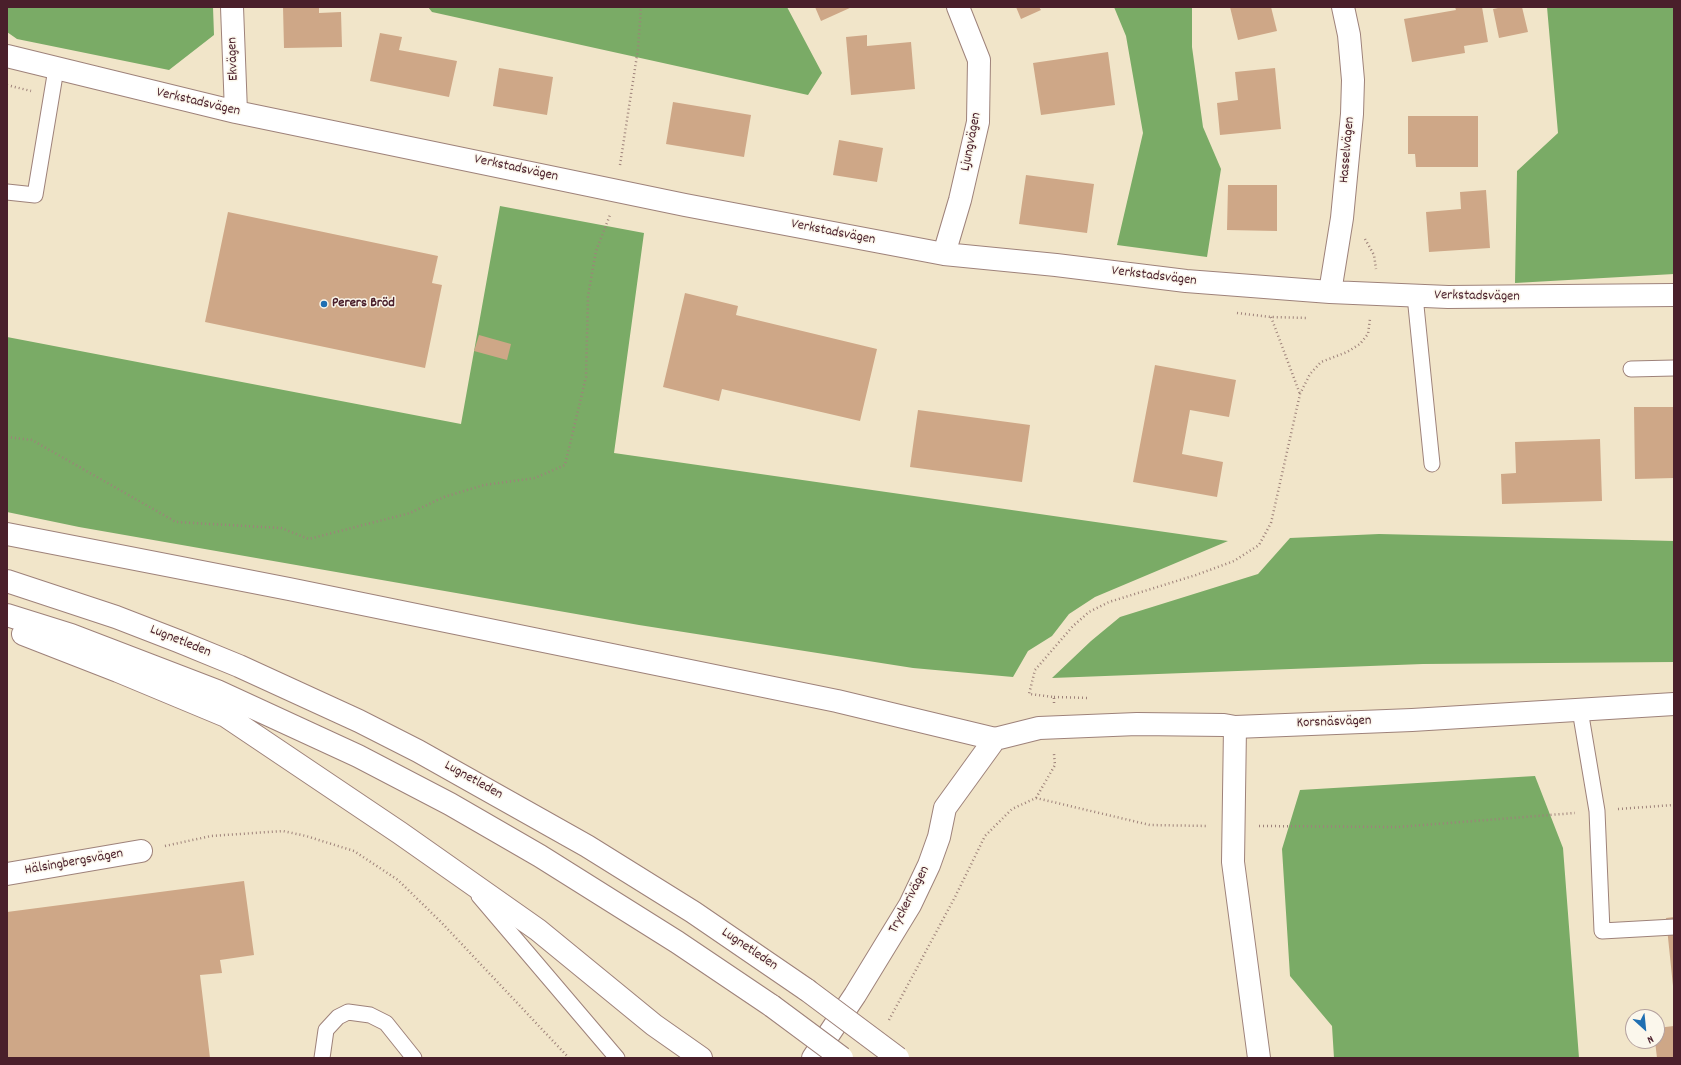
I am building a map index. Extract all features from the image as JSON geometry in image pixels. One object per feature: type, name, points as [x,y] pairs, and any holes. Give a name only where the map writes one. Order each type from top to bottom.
[{"type":"main road","name":"Ekvägen","points":[[232,7],[236,112]]},
{"type":"main road","name":"Ljungvägen","points":[[944,254],[960,200],[978,122],[979,60],[958,7]]},
{"type":"main road","name":"Hasselvägen","points":[[1330,292],[1342,213],[1352,114],[1352,80],[1348,35],[1343,7]]},
{"type":"main road","name":"Verkstadsvägen","points":[[7,56],[236,112],[616,190],[944,254],[1056,265],[1186,282],[1330,292],[1415,296],[1554,297],[1674,295]]},
{"type":"main road","points":[[7,534],[296,590],[837,701],[995,739]]},
{"type":"main road","name":"Lugnetleden","points":[[7,581],[116,617],[246,669],[418,751],[587,846],[693,912],[807,990],[898,1058]]},
{"type":"main road","points":[[7,614],[106,648],[217,691],[358,756],[450,804],[540,856],[677,942],[772,1006],[842,1058]]},
{"type":"main road","points":[[7,628],[118,671],[226,716],[326,782],[538,930],[654,1025],[701,1058]]},
{"type":"main road","name":"Korsnäsvägen","points":[[995,739],[1040,728],[1054,727],[1137,724],[1236,727],[1674,704]]},
{"type":"main road","points":[[1236,727],[1233,862],[1259,1058]]},
{"type":"main road","name":"Tryckerivägen","points":[[813,1058],[855,995],[910,905],[929,865],[939,837],[945,808],[995,739]]},
{"type":"main road","name":"Hälsingbergsvägen","points":[[7,874],[141,851]]},
{"type":"lane","points":[[7,192],[35,195],[56,69]]},
{"type":"lane","points":[[1415,296],[1432,464]]},
{"type":"lane","points":[[1631,369],[1674,368]]},
{"type":"lane","points":[[1580,710],[1596,811],[1602,931],[1674,927]]},
{"type":"lane","points":[[464,878],[617,1058]]},
{"type":"lane","points":[[322,1058],[326,1030],[338,1017],[348,1012],[370,1015],[386,1023],[414,1058]]},
{"type":"path","points":[[7,437],[32,440],[176,522],[281,528],[309,539],[410,513],[444,496],[484,485],[535,478],[565,465],[586,377],[588,296],[596,251],[611,210],[616,190],[638,49],[641,7]]},
{"type":"path","points":[[1093,698],[1054,697],[1029,694],[1035,670],[1073,626],[1089,612],[1109,602],[1196,575],[1234,561],[1259,545],[1271,523],[1297,413],[1300,394],[1310,374],[1321,362],[1347,352],[1360,344],[1368,334],[1371,294],[1377,267],[1374,254],[1368,242],[1342,213]]},
{"type":"path","points":[[1272,317],[1300,394]]},
{"type":"path","points":[[888,1021],[955,897],[985,836],[1012,809],[1036,798],[1055,765],[1054,697]]},
{"type":"path","points":[[1036,798],[1150,825],[1214,826]]},
{"type":"path","points":[[1252,826],[1398,827],[1674,805]]},
{"type":"path","points":[[141,851],[210,836],[283,831],[306,836],[354,851],[398,880],[441,922],[569,1058]]},
{"type":"green space","points":[[7,7],[213,7],[214,35],[169,70],[17,39],[7,32]]},
{"type":"green space","points":[[428,7],[787,7],[822,73],[808,95],[432,12]]},
{"type":"green space","points":[[1114,7],[1192,7],[1192,47],[1203,127],[1221,169],[1207,257],[1117,245],[1143,133],[1126,36]]},
{"type":"green space","points":[[1547,7],[1674,7],[1674,274],[1515,283],[1517,171],[1558,133]]},
{"type":"green space","points":[[500,206],[644,233],[614,453],[1228,541],[1095,597],[1069,614],[1052,636],[1028,651],[1013,677],[913,668],[639,625],[79,527],[7,512],[7,337],[461,424]]},
{"type":"green space","points":[[1379,534],[1674,541],[1674,662],[1423,664],[1052,678],[1091,641],[1120,617],[1258,574],[1290,538]]},
{"type":"green space","points":[[1535,776],[1563,848],[1579,1058],[1334,1058],[1332,1026],[1290,976],[1282,849],[1300,790]]},
{"type":"building","points":[[283,7],[319,7],[319,13],[341,12],[342,47],[284,48]]},
{"type":"building","points":[[815,7],[852,7],[821,21]]},
{"type":"building","points":[[1016,7],[1039,7],[1041,10],[1021,19]]},
{"type":"building","points":[[1230,7],[1271,7],[1277,31],[1238,40]]},
{"type":"building","points":[[1455,7],[1482,7],[1488,42],[1464,46],[1465,53],[1412,62],[1404,19],[1456,10]]},
{"type":"building","points":[[1503,7],[1522,7],[1528,32],[1499,38],[1493,9]]},
{"type":"building","points":[[380,33],[402,37],[399,50],[457,61],[449,97],[370,81]]},
{"type":"building","points":[[867,35],[867,46],[911,42],[915,89],[851,95],[846,37]]},
{"type":"building","points":[[1108,52],[1115,105],[1041,115],[1033,63]]},
{"type":"building","points":[[499,68],[553,77],[547,115],[493,106]]},
{"type":"building","points":[[1275,68],[1281,129],[1220,135],[1217,103],[1238,100],[1235,72]]},
{"type":"building","points":[[673,102],[751,115],[744,157],[666,144]]},
{"type":"building","points":[[1408,116],[1478,116],[1478,167],[1416,167],[1415,154],[1408,154]]},
{"type":"building","points":[[839,140],[883,148],[877,182],[833,175]]},
{"type":"building","points":[[1026,175],[1094,184],[1087,233],[1019,224]]},
{"type":"building","points":[[1228,185],[1277,185],[1277,231],[1227,230]]},
{"type":"building","points":[[1486,190],[1490,248],[1429,252],[1426,212],[1461,209],[1460,192]]},
{"type":"building","name":"Perers Bröd","points":[[228,212],[438,256],[432,283],[442,285],[425,368],[205,322]]},
{"type":"building","points":[[685,293],[738,306],[736,315],[877,349],[860,421],[722,389],[719,401],[663,387]]},
{"type":"building","points":[[479,335],[511,344],[507,360],[474,351]]},
{"type":"building","points":[[1155,365],[1236,380],[1229,417],[1190,410],[1182,454],[1223,462],[1217,497],[1133,482]]},
{"type":"building","points":[[1634,407],[1674,407],[1674,478],[1635,479]]},
{"type":"building","points":[[918,410],[1030,425],[1022,482],[910,467]]},
{"type":"building","points":[[1600,439],[1602,501],[1502,504],[1501,474],[1516,473],[1515,442]]},
{"type":"building","points":[[244,881],[254,955],[220,960],[222,973],[200,975],[210,1058],[7,1058],[7,912]]},
{"type":"building","points":[[1674,917],[1674,986],[1673,986],[1666,918]]},
{"type":"building","points":[[1674,1026],[1674,1058],[1657,1058],[1656,1049],[1665,1049],[1665,1027]]},
{"type":"place","name":"Perers Bröd","points":[[324,304]]}]
